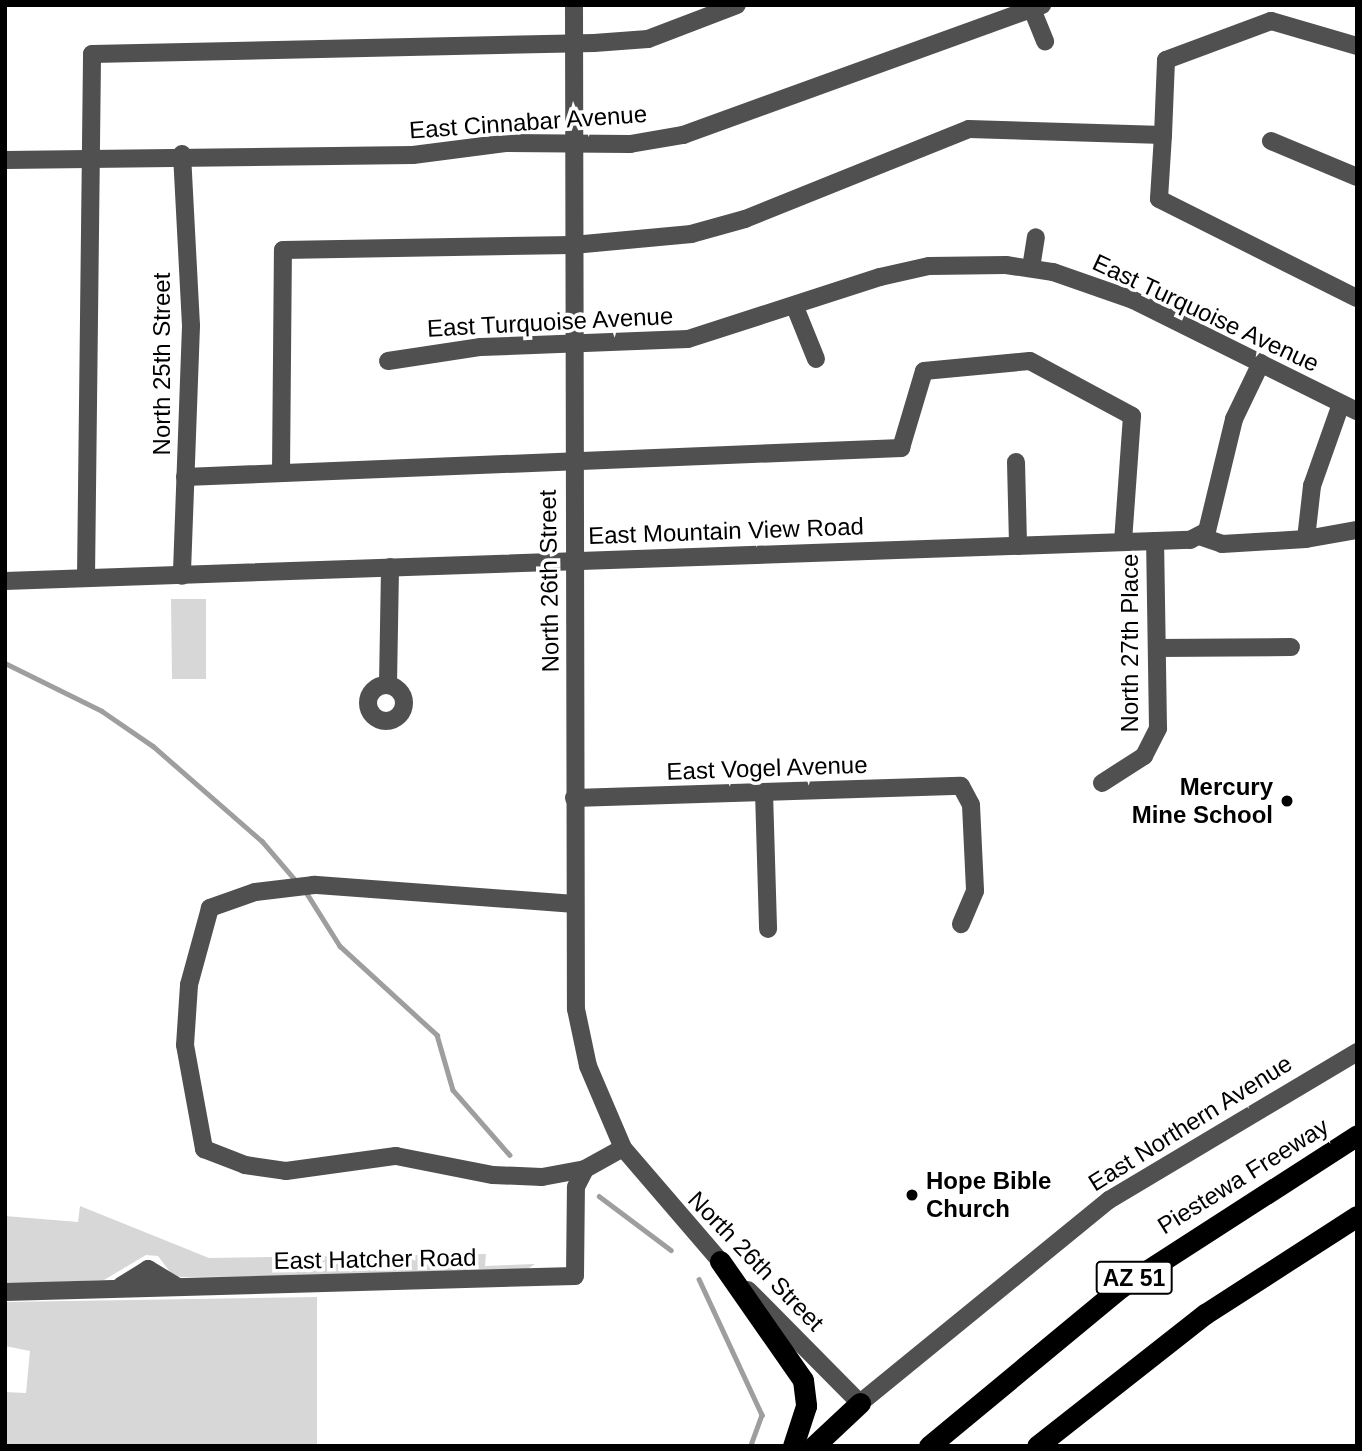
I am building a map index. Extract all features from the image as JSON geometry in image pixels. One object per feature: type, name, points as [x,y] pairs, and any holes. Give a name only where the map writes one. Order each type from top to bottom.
[{"type":"highway","name":"Piestewa Freeway","points":[[929,1446],[1120,1288],[1357,1135]]},
{"type":"highway","name":"AZ 51","points":[[1037,1446],[1205,1314],[1357,1216]]},
{"type":"highway","points":[[720,1261],[803,1380],[806,1406],[793,1446]]},
{"type":"highway","points":[[814,1446],[860,1403]]},
{"type":"street","name":"North 26th Street","points":[[574,5],[572,460],[575,904],[580,1034],[623,1148],[720,1261],[860,1403]]},
{"type":"street","points":[[86,578],[92,54],[574,44],[648,39],[737,5]]},
{"type":"street","name":"East Cinnabar Avenue","points":[[5,160],[182,154],[413,155],[574,142],[630,144],[683,135],[1037,7],[1045,42]]},
{"type":"street","points":[[1357,46],[1270,22],[1166,60],[1159,199],[1357,298]]},
{"type":"street","points":[[281,472],[283,250],[573,246],[691,234],[745,219],[969,129],[1163,135]]},
{"type":"street","points":[[1271,141],[1357,177]]},
{"type":"street","name":"North 25th Street","points":[[182,154],[191,326],[182,576]]},
{"type":"street","points":[[1031,268],[1036,237]]},
{"type":"street","name":"East Turquoise Avenue","points":[[388,361],[481,347],[688,339],[929,266],[1031,268],[1133,300],[1349,407]]},
{"type":"street","points":[[795,307],[816,359]]},
{"type":"street","points":[[186,477],[901,448],[924,371],[1030,361],[1132,416],[1123,542]]},
{"type":"street","points":[[1202,537],[1234,419],[1261,363]]},
{"type":"street","points":[[1306,539],[1312,486],[1349,407]]},
{"type":"street","points":[[1016,462],[1018,546]]},
{"type":"street","name":"North 27th Place","points":[[1102,783],[1153,745],[1157,648],[1155,541],[1202,537],[1222,544],[1306,539],[1357,530]]},
{"type":"street","name":"East Mountain View Road","points":[[5,581],[1155,541]]},
{"type":"street","points":[[388,684],[390,567]]},
{"type":"street","points":[[1157,648],[1291,647]]},
{"type":"street","name":"East Vogel Avenue","points":[[574,798],[961,786],[971,805],[975,891],[961,924]]},
{"type":"street","points":[[764,792],[768,929]]},
{"type":"street","points":[[575,904],[314,885],[286,887],[210,908],[189,985],[185,1045],[204,1149],[275,1171],[396,1156],[493,1175],[542,1177],[584,1170],[623,1148]]},
{"type":"street","name":"East Northern Avenue","points":[[860,1403],[1109,1200],[1357,1052]]},
{"type":"street","name":"East Hatcher Road","points":[[5,1292],[121,1286],[148,1269],[176,1286],[575,1276],[575,1190],[584,1170]]},
{"type":"shaded area","points":[[171,599],[206,599],[206,679],[172,679]]},
{"type":"shaded area","points":[[80,1206],[209,1258],[486,1254],[485,1266],[535,1264],[519,1275],[183,1277],[173,1276],[158,1256],[146,1255],[104,1280],[5,1284],[5,1216],[78,1222]]},
{"type":"shaded area","points":[[317,1297],[317,1446],[5,1446],[5,1392],[26,1393],[30,1351],[5,1346],[5,1302]]},
{"type":"waterway","points":[[5,663],[102,711],[153,746],[262,841],[298,883]]},
{"type":"waterway","points":[[306,892],[340,946],[437,1035],[453,1090],[510,1155]]},
{"type":"waterway","points":[[599,1196],[671,1250]]},
{"type":"waterway","points":[[699,1279],[762,1415],[751,1446]]},
{"type":"place","name":"Mercury Mine School","points":[[1287,801]]},
{"type":"place","name":"Hope Bible Church","points":[[912,1195]]}]
